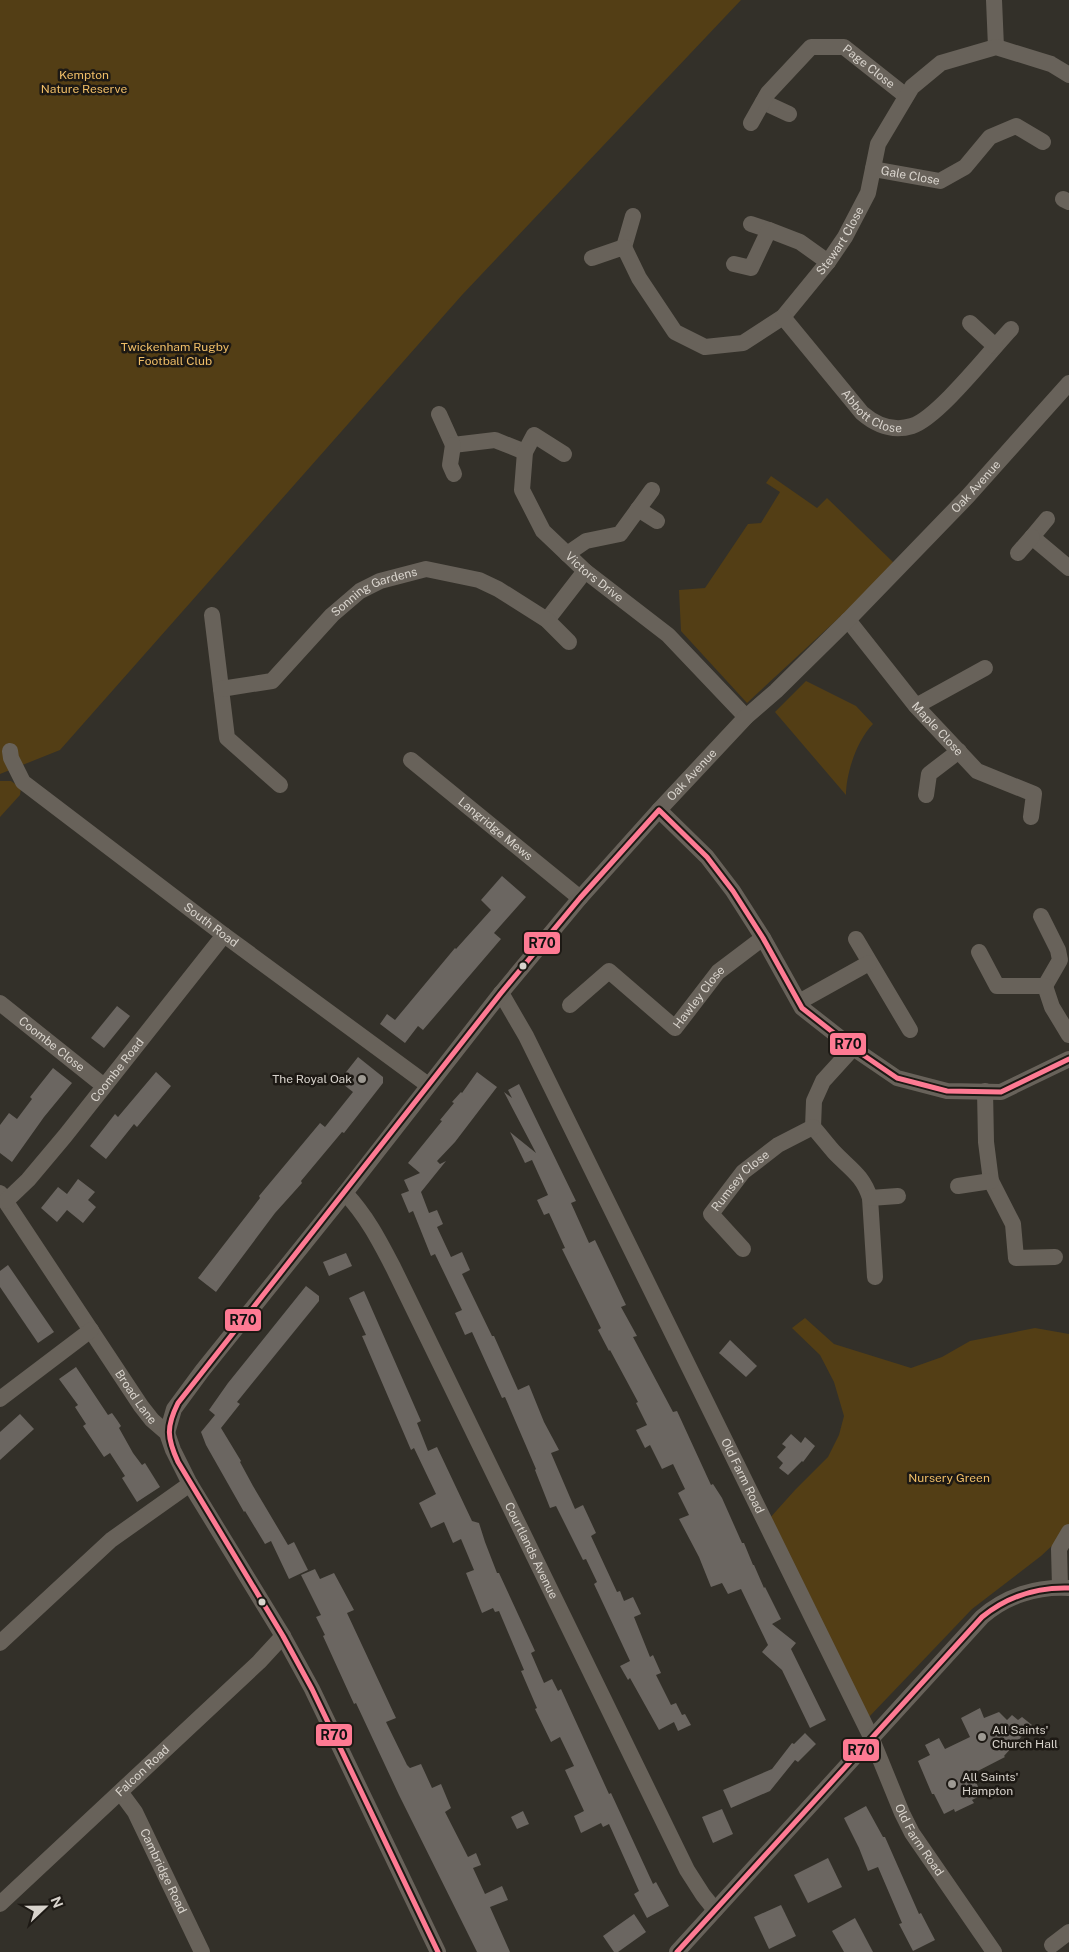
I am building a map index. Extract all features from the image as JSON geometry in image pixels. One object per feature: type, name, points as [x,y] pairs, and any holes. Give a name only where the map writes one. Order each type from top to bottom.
[{"type":"street","points":[[994,0],[996,47],[1051,64],[1069,75]]},
{"type":"street","name":"Page Close","points":[[751,123],[768,93],[811,47],[844,47],[906,96]]},
{"type":"street","name":"Stewart Close","points":[[624,247],[639,278],[675,332],[705,346],[744,343],[783,317],[828,262],[845,237],[868,193],[878,144],[912,87],[941,63],[996,47]]},
{"type":"street","points":[[763,102],[789,114]]},
{"type":"street","name":"Gale Close","points":[[873,169],[940,181],[965,167],[990,137],[1016,126],[1043,142]]},
{"type":"street","points":[[592,258],[624,247],[633,216]]},
{"type":"street","points":[[751,224],[800,242],[828,262]]},
{"type":"street","points":[[734,264],[751,268],[769,230]]},
{"type":"street","name":"Abbott Close","points":[[783,317],[862,413],[880,426],[901,428],[912,426],[930,416],[1011,330]]},
{"type":"street","points":[[970,323],[995,346]]},
{"type":"street","name":"Oak Avenue","points":[[167,1432],[171,1416],[178,1403],[501,993],[580,898],[746,717],[776,691],[848,620],[968,496],[1069,383]]},
{"type":"street","points":[[439,414],[453,445],[450,465],[454,474]]},
{"type":"street","points":[[453,445],[495,440],[525,452],[534,435],[564,454]]},
{"type":"street","name":"Victors Drive","points":[[525,452],[522,490],[544,531],[585,571],[668,635],[746,717]]},
{"type":"street","points":[[568,554],[586,541],[620,534],[652,490]]},
{"type":"street","points":[[638,509],[657,521]]},
{"type":"street","points":[[1018,553],[1047,519]]},
{"type":"street","points":[[1032,537],[1069,568]]},
{"type":"street","name":"Sonning Gardens","points":[[221,689],[272,681],[332,615],[360,591],[380,581],[426,569],[479,580],[498,589],[547,620],[569,642]]},
{"type":"street","points":[[547,620],[585,571]]},
{"type":"street","points":[[212,615],[227,738],[280,785]]},
{"type":"street","name":"Maple Close","points":[[848,620],[916,706],[977,771],[1041,792],[1031,817]]},
{"type":"street","points":[[916,706],[985,668]]},
{"type":"street","points":[[926,795],[929,774],[959,751]]},
{"type":"street","name":"South Road","points":[[10,752],[23,782],[224,935],[428,1085]]},
{"type":"street","name":"Langridge Mews","points":[[411,760],[580,898]]},
{"type":"street","points":[[659,810],[706,857],[733,891],[763,938],[802,1008],[853,1048],[897,1078],[947,1090],[1001,1092],[1069,1059]]},
{"type":"street","points":[[1041,916],[1058,950],[1060,960],[1044,986]]},
{"type":"street","name":"Coombe Road","points":[[3,1197],[28,1180],[224,935]]},
{"type":"street","name":"Hawley Close","points":[[570,1005],[609,971],[675,1028],[718,972],[763,938]]},
{"type":"street","points":[[856,939],[910,1030]]},
{"type":"street","points":[[979,952],[997,986],[1044,986]]},
{"type":"street","points":[[799,1002],[869,963]]},
{"type":"street","points":[[1044,986],[1052,1007],[1069,1035]]},
{"type":"street","name":"Old Farm Road","points":[[501,993],[526,1036],[732,1459],[871,1738],[912,1833],[994,1952]]},
{"type":"street","name":"Coombe Close","points":[[0,1003],[104,1086]]},
{"type":"street","points":[[853,1048],[823,1081],[814,1101],[813,1127],[834,1152],[864,1181],[870,1198],[875,1277]]},
{"type":"street","points":[[985,1091],[986,1142],[991,1181],[1013,1224],[1016,1258],[1055,1257]]},
{"type":"street","name":"Rumsey Close","points":[[743,1249],[711,1214],[743,1172],[778,1145],[813,1127]]},
{"type":"street","points":[[958,1186],[991,1181]]},
{"type":"street","name":"Courtlands Avenue","points":[[345,1193],[370,1223],[393,1267],[687,1870],[715,1910]]},
{"type":"street","points":[[870,1198],[898,1196]]},
{"type":"street","name":"Broad Lane","points":[[3,1197],[147,1414],[167,1432],[178,1462],[190,1484],[283,1636],[312,1689],[438,1952]]},
{"type":"street","points":[[0,1399],[90,1330]]},
{"type":"street","points":[[0,1644],[111,1540],[190,1484]]},
{"type":"street","points":[[677,1952],[989,1611],[1007,1600],[1026,1593],[1040,1589],[1065,1588],[1059,1549],[1069,1532]]},
{"type":"street","name":"Falcon Road","points":[[0,1904],[259,1662],[283,1636]]},
{"type":"street","name":"Cambridge Road","points":[[120,1793],[135,1812],[202,1952]]},
{"type":"street","points":[[1052,1945],[1069,1932]]},
{"type":"green space","name":"Twickenham Rugby Football Club","points":[[0,0],[741,0],[462,295],[60,750],[0,774]]},
{"type":"green space","points":[[771,476],[817,508],[827,498],[896,565],[747,703],[681,631],[679,590],[705,588],[748,524],[761,523],[780,492],[766,483]]},
{"type":"green space","points":[[806,681],[856,706],[873,724],[857,748],[850,767],[846,795],[775,712]]},
{"type":"green space","points":[[0,781],[11,781],[21,788],[20,795],[0,817]]},
{"type":"green space","name":"Nursery Green","points":[[805,1318],[834,1344],[911,1368],[942,1357],[970,1341],[1035,1328],[1069,1334],[1069,1530],[1041,1556],[972,1609],[868,1718],[769,1519],[828,1457],[839,1435],[844,1416],[834,1382],[820,1355],[792,1328]]},
{"type":"building","points":[[502,876],[526,897],[494,933],[501,939],[423,1030],[418,1026],[405,1043],[380,1024],[387,1014],[395,1020],[455,948],[491,910],[481,900]]},
{"type":"building","points":[[117,1006],[130,1016],[104,1048],[91,1038]]},
{"type":"building","points":[[358,1057],[383,1077],[383,1083],[344,1133],[342,1132],[301,1181],[302,1183],[275,1213],[216,1292],[198,1278],[260,1198],[259,1196],[320,1123],[325,1127],[353,1092],[339,1081]]},
{"type":"building","points":[[53,1068],[72,1083],[44,1117],[12,1162],[0,1153],[0,1125],[9,1113],[17,1119],[32,1099],[30,1097]]},
{"type":"building","points":[[156,1072],[171,1086],[137,1127],[134,1124],[106,1159],[90,1146],[115,1114],[118,1117]]},
{"type":"building","points":[[477,1072],[497,1087],[455,1142],[437,1161],[440,1164],[446,1161],[421,1192],[429,1213],[437,1210],[443,1224],[437,1227],[451,1257],[462,1252],[470,1270],[462,1274],[492,1336],[494,1336],[518,1390],[529,1385],[544,1422],[559,1450],[551,1453],[575,1509],[583,1505],[596,1533],[591,1536],[617,1592],[620,1591],[624,1601],[633,1597],[641,1614],[634,1617],[650,1657],[653,1655],[661,1673],[656,1675],[671,1705],[676,1703],[682,1715],[685,1714],[691,1725],[678,1731],[674,1722],[659,1730],[630,1678],[628,1680],[620,1666],[630,1661],[594,1584],[597,1582],[586,1559],[583,1560],[556,1506],[550,1508],[536,1469],[505,1397],[502,1398],[472,1332],[465,1335],[455,1313],[462,1310],[435,1254],[431,1256],[413,1211],[409,1213],[401,1194],[409,1191],[404,1180],[420,1173],[408,1163],[442,1121],[440,1120],[454,1103],[452,1102],[462,1093]]},
{"type":"building","points":[[519,1084],[576,1201],[571,1203],[589,1243],[595,1240],[626,1305],[621,1307],[637,1336],[633,1337],[673,1412],[677,1411],[711,1485],[713,1484],[722,1498],[742,1543],[744,1543],[764,1588],[781,1619],[772,1624],[796,1643],[791,1649],[826,1720],[810,1728],[782,1670],[762,1652],[768,1645],[741,1589],[728,1594],[722,1583],[711,1587],[699,1557],[679,1519],[689,1515],[678,1493],[685,1489],[673,1464],[662,1469],[650,1445],[645,1448],[636,1430],[647,1425],[636,1403],[638,1402],[598,1330],[601,1328],[562,1249],[565,1248],[549,1213],[544,1215],[537,1200],[548,1195],[532,1160],[525,1163],[510,1132],[536,1153],[504,1092],[512,1098],[508,1090]]},
{"type":"building","points":[[78,1179],[95,1192],[88,1200],[96,1207],[83,1223],[67,1210],[57,1222],[41,1208],[58,1187],[67,1194]]},
{"type":"building","points":[[346,1253],[352,1266],[329,1276],[323,1262]]},
{"type":"building","points":[[8,1265],[54,1332],[38,1343],[0,1287],[0,1271]]},
{"type":"building","points":[[306,1286],[319,1296],[319,1301],[237,1402],[240,1404],[221,1428],[288,1545],[294,1542],[308,1570],[289,1579],[271,1541],[265,1544],[244,1512],[206,1445],[201,1432],[215,1415],[209,1410],[228,1383]]},
{"type":"building","points":[[364,1291],[421,1421],[417,1423],[428,1451],[437,1447],[472,1521],[479,1523],[497,1573],[499,1573],[535,1651],[531,1653],[544,1683],[552,1679],[558,1691],[561,1689],[653,1884],[656,1882],[669,1906],[647,1918],[634,1894],[639,1891],[609,1824],[603,1827],[601,1823],[581,1833],[574,1816],[584,1811],[565,1770],[574,1766],[560,1737],[551,1742],[535,1709],[537,1708],[521,1671],[524,1670],[499,1611],[495,1612],[493,1608],[482,1613],[466,1573],[474,1570],[461,1539],[453,1543],[444,1522],[431,1528],[419,1503],[436,1494],[414,1448],[411,1450],[362,1336],[366,1335],[349,1298]]},
{"type":"building","points":[[730,1340],[757,1366],[746,1377],[719,1353]]},
{"type":"building","points":[[76,1367],[108,1415],[112,1413],[117,1420],[121,1426],[119,1428],[133,1453],[142,1465],[145,1463],[160,1487],[137,1502],[122,1478],[125,1476],[110,1453],[104,1457],[83,1426],[86,1424],[75,1407],[78,1405],[59,1379]]},
{"type":"building","points":[[20,1414],[34,1429],[0,1460],[0,1432]]},
{"type":"building","points":[[791,1434],[801,1443],[805,1437],[815,1446],[803,1462],[788,1475],[779,1468],[783,1463],[777,1457],[786,1447],[782,1444]]},
{"type":"building","points":[[315,1569],[320,1579],[334,1573],[354,1610],[347,1613],[396,1718],[386,1722],[407,1765],[410,1768],[421,1764],[432,1788],[441,1784],[451,1808],[445,1812],[468,1857],[476,1853],[481,1865],[473,1868],[485,1894],[502,1886],[508,1900],[490,1907],[510,1952],[477,1952],[399,1795],[356,1703],[354,1704],[323,1636],[325,1635],[316,1617],[321,1615],[301,1575]]},
{"type":"building","points":[[980,1708],[984,1718],[999,1712],[1007,1720],[1012,1715],[1018,1720],[1022,1717],[1032,1725],[1005,1757],[972,1774],[982,1795],[972,1800],[974,1803],[955,1812],[954,1809],[944,1814],[934,1794],[932,1794],[918,1761],[930,1755],[925,1745],[939,1738],[945,1749],[970,1737],[961,1718]]},
{"type":"building","points":[[805,1733],[816,1744],[798,1762],[795,1760],[770,1791],[731,1808],[723,1790],[772,1769],[792,1743],[794,1744]]},
{"type":"building","points":[[866,1806],[883,1837],[885,1837],[919,1914],[921,1913],[935,1940],[913,1951],[899,1924],[902,1923],[878,1867],[868,1871],[844,1818]]},
{"type":"building","points":[[722,1809],[733,1834],[713,1843],[702,1817]]},
{"type":"building","points":[[523,1811],[529,1824],[517,1829],[511,1817]]},
{"type":"building","points":[[828,1858],[842,1887],[808,1903],[794,1875]]},
{"type":"building","points":[[781,1905],[796,1936],[769,1949],[754,1917]]},
{"type":"building","points":[[634,1914],[646,1932],[618,1952],[614,1952],[603,1936]]},
{"type":"building","points":[[855,1918],[873,1952],[844,1952],[832,1931]]},
{"type":"transit line","name":"R70","points":[[438,1952],[312,1689],[283,1636],[178,1462],[169,1432],[171,1419],[178,1403],[501,993],[580,898],[659,810],[707,857],[733,891],[763,938],[802,1008],[853,1048],[897,1078],[947,1091],[1001,1092],[1069,1059]]},
{"type":"transit line","name":"R70","points":[[677,1952],[982,1617],[1002,1603],[1023,1594],[1045,1589],[1069,1588]]},
{"type":"place","name":"The Royal Oak","points":[[362,1079]]},
{"type":"place","name":"All Saints' Church Hall","points":[[982,1737]]},
{"type":"place","name":"All Saints' Hampton","points":[[952,1784]]},
{"type":"park label","name":"Kempton Nature Reserve","points":[[84,82]]}]
